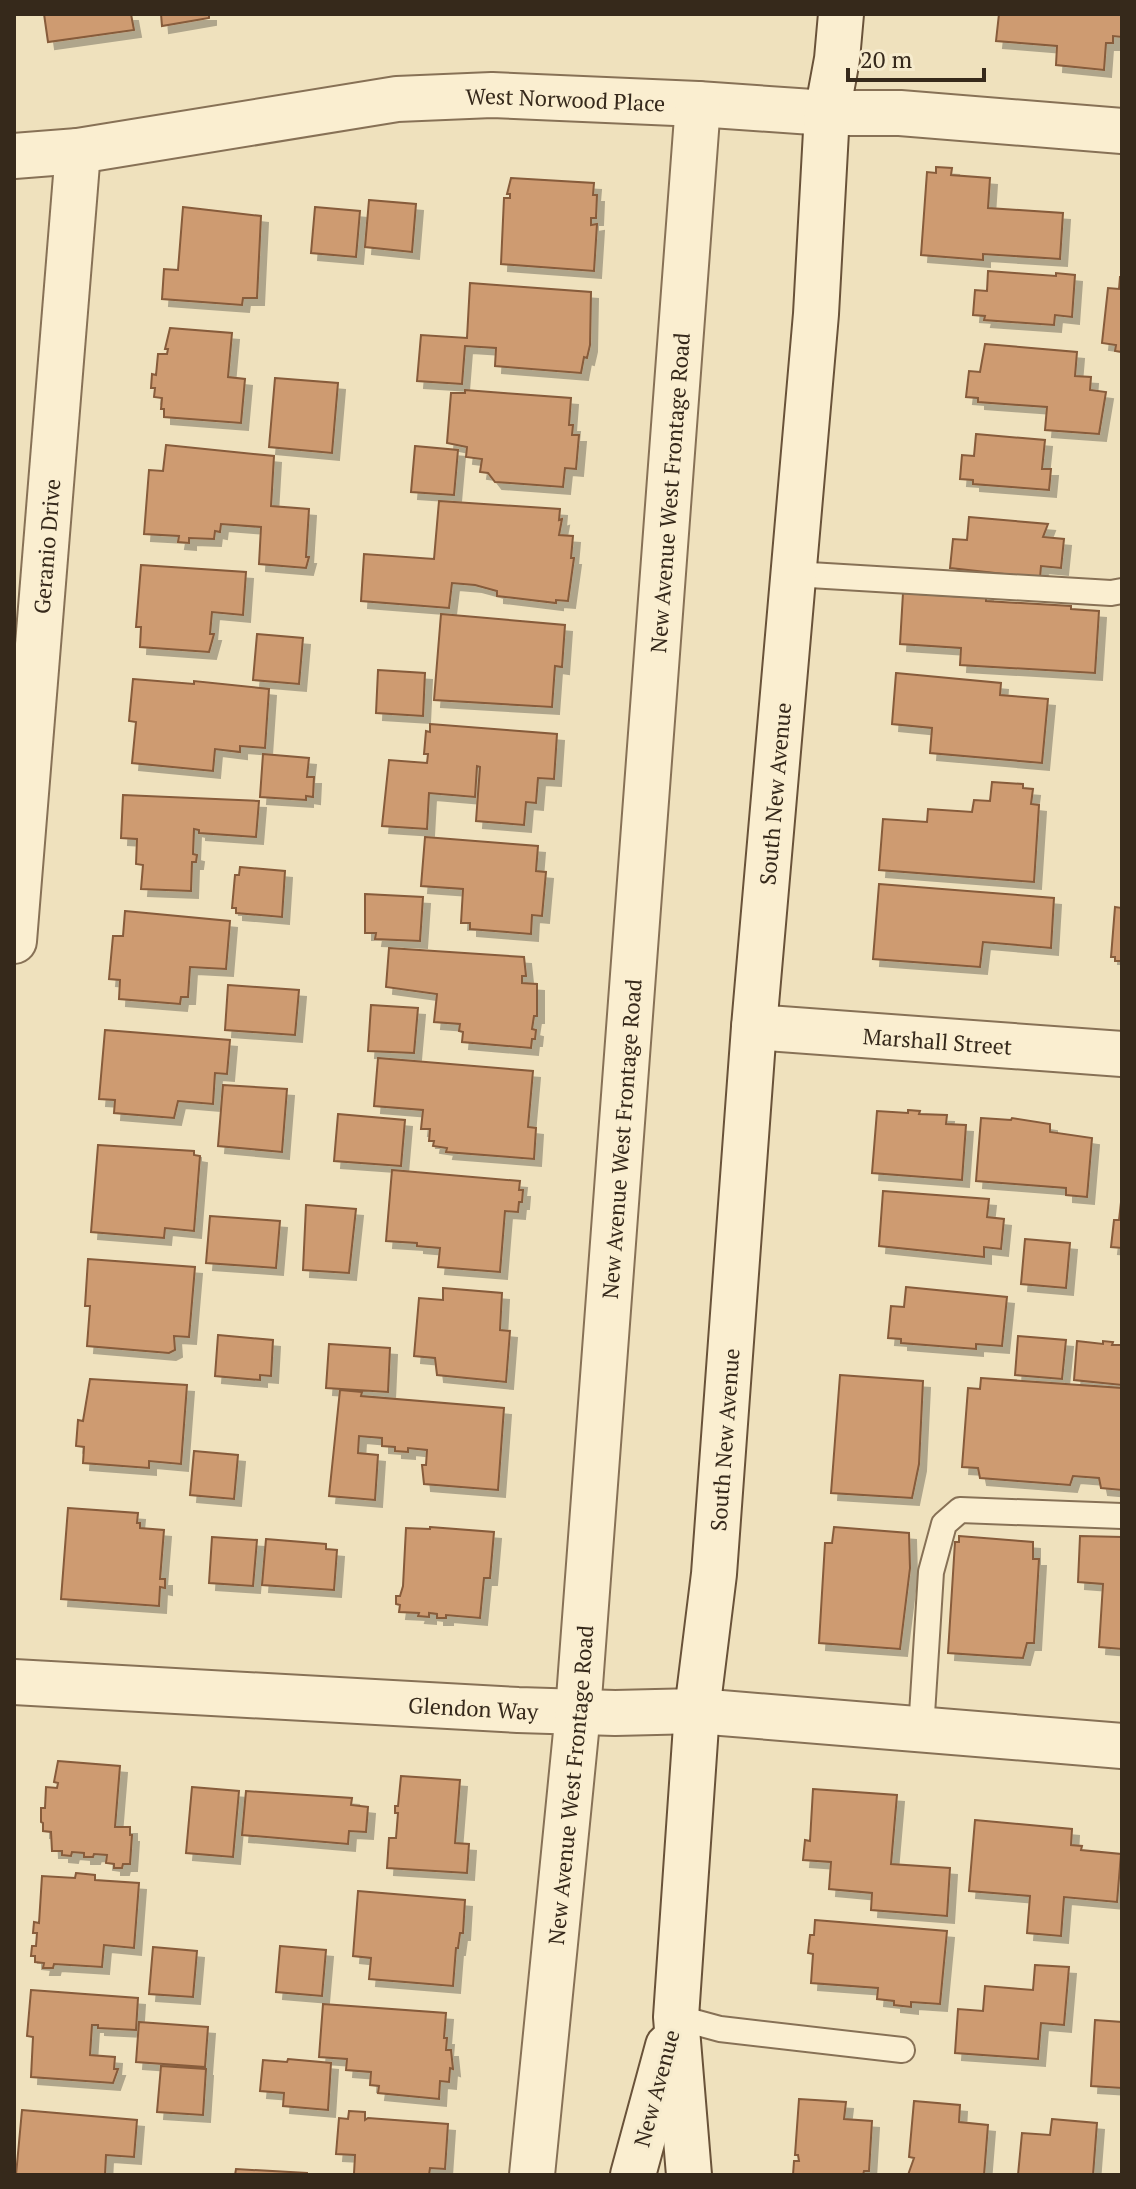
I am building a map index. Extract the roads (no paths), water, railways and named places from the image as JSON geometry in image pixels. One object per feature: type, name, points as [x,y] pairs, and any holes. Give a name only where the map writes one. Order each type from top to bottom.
[{"type":"street","name":"South New Avenue","points":[[697,1711],[714,1574],[754,1027],[816,314],[827,113],[841,14]]},
{"type":"street","name":"West Norwood Place","points":[[14,156],[78,151],[397,99],[492,95],[827,113],[900,113],[1122,131]]},
{"type":"street","name":"New Avenue West Frontage Road","points":[[532,2175],[578,1712],[698,104]]},
{"type":"street","name":"Geranio Drive","points":[[14,941],[78,151]]},
{"type":"street","name":"Marshall Street","points":[[754,1027],[1122,1054]]},
{"type":"street","name":"Glendon Way","points":[[14,1682],[578,1712],[697,1711],[1122,1746]]},
{"type":"street","points":[[676,2017],[697,1711]]},
{"type":"street","name":"New Avenue","points":[[633,2175],[676,2017]]},
{"type":"street","name":"New Avenue","points":[[676,2017],[689,2175]]},
{"type":"lane","points":[[793,574],[1111,593],[1122,591]]},
{"type":"lane","points":[[921,1730],[931,1572],[944,1524],[960,1510],[1122,1516]]},
{"type":"lane","points":[[676,2017],[720,2029],[902,2050]]}]
